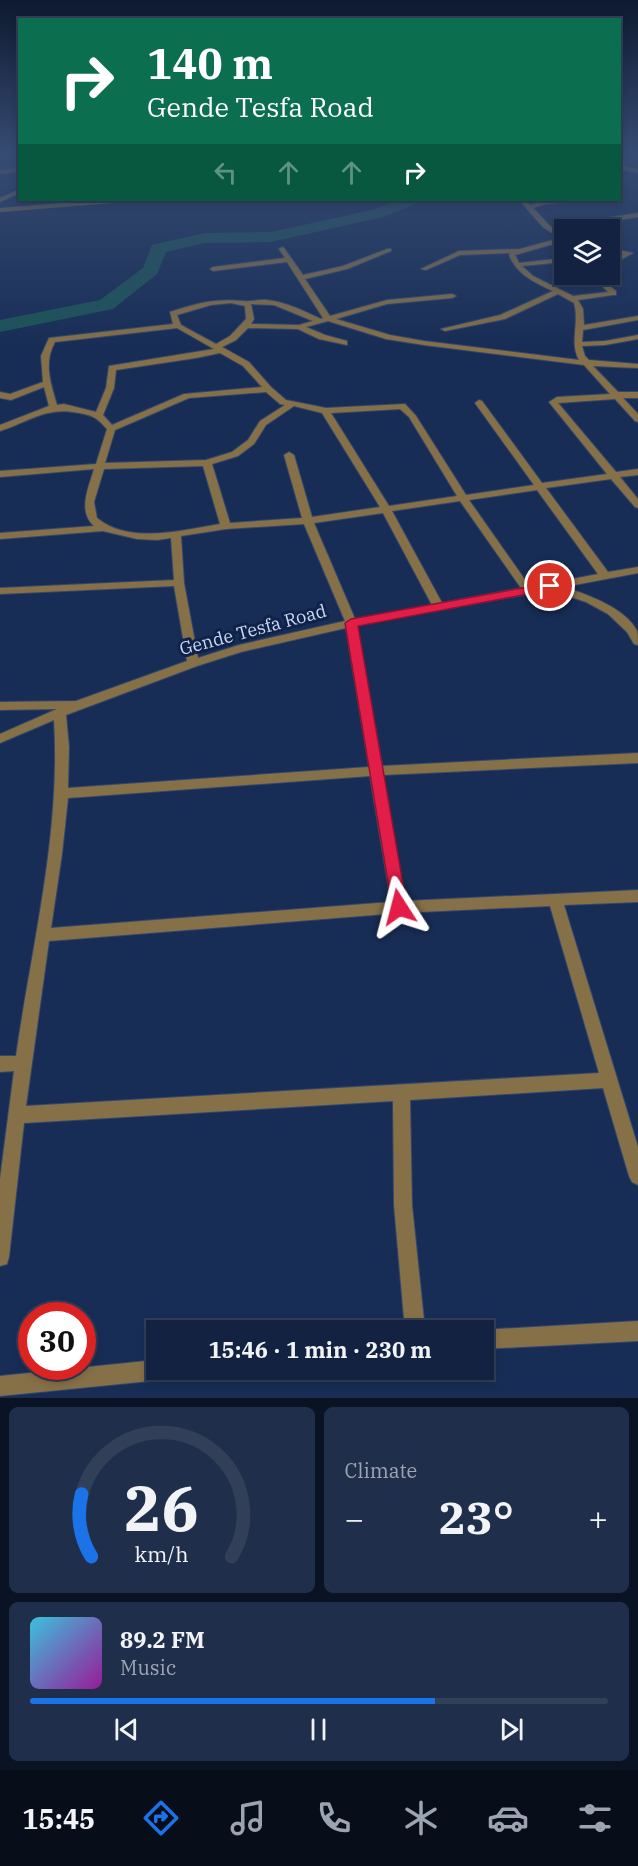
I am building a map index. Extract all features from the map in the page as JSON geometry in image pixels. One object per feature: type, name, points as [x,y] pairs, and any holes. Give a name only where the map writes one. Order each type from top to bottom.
[{"type":"street","points":[[539,217],[554,232]]},
{"type":"street","points":[[549,229],[624,217]]},
{"type":"street","points":[[424,269],[459,253],[518,251],[554,241]]},
{"type":"street","points":[[282,249],[324,320]]},
{"type":"street","points":[[300,278],[345,268],[389,250]]},
{"type":"street","points":[[518,251],[512,255],[516,265],[524,272],[573,298],[579,305],[582,328],[579,352],[585,363],[638,419]]},
{"type":"street","points":[[620,252],[630,253],[620,257]]},
{"type":"street","points":[[213,269],[287,260]]},
{"type":"street","points":[[516,265],[554,261]]},
{"type":"street","points":[[573,298],[613,293],[605,285]]},
{"type":"street","points":[[445,328],[502,317],[559,291]]},
{"type":"street","points":[[246,326],[299,327],[387,302],[452,296]]},
{"type":"street","points":[[178,327],[173,314],[214,302],[261,301],[408,341],[585,363],[638,366]]},
{"type":"street","points":[[99,415],[110,388],[112,368],[219,348],[246,326],[250,319],[247,303]]},
{"type":"street","points":[[582,328],[638,318]]},
{"type":"street","points":[[54,408],[44,360],[46,349],[52,340],[178,327],[246,364],[278,399],[291,405],[314,407],[325,411],[398,406],[406,408],[463,498],[527,590]]},
{"type":"street","points":[[299,327],[344,343]]},
{"type":"street","points":[[579,344],[605,343],[638,337]]},
{"type":"street","points":[[0,395],[11,397],[48,383]]},
{"type":"street","points":[[111,429],[187,396],[268,389]]},
{"type":"street","points":[[638,394],[553,402],[638,505]]},
{"type":"street","points":[[479,403],[605,576]]},
{"type":"street","points":[[0,474],[102,466],[207,463],[234,454],[250,442],[263,423],[291,405]]},
{"type":"street","points":[[0,428],[54,408],[74,409],[99,415],[111,429]]},
{"type":"street","points":[[325,411],[386,509],[439,607]]},
{"type":"street","points":[[103,528],[92,519],[89,502],[102,466],[111,429]]},
{"type":"street","points":[[289,455],[308,520],[351,623],[399,907]]},
{"type":"street","points":[[207,463],[226,526]]},
{"type":"street","points":[[0,536],[103,528],[137,536],[176,534],[226,526],[308,520],[638,472]]},
{"type":"street","points":[[176,534],[178,583],[193,663]]},
{"type":"street","name":"Gende Tesfa Road","points":[[0,739],[78,705],[193,663],[239,649],[351,623],[638,570]]},
{"type":"street","points":[[0,591],[178,583]]},
{"type":"street","points":[[550,586],[596,601],[633,631],[638,641]]},
{"type":"street","points":[[0,706],[78,705]]},
{"type":"street","points":[[0,1257],[22,1062],[62,793],[63,736],[60,713]]},
{"type":"street","points":[[62,793],[377,771],[638,758]]},
{"type":"street","points":[[42,935],[399,907],[638,896]]},
{"type":"street","points":[[555,900],[638,1176]]},
{"type":"street","points":[[0,1064],[22,1062]]},
{"type":"street","points":[[16,1115],[609,1080]]},
{"type":"street","points":[[401,1092],[403,1204],[415,1320]]},
{"type":"street","points":[[494,1338],[638,1331]]},
{"type":"street","points":[[0,1386],[146,1371]]},
{"type":"waterway","points":[[0,326],[106,305],[151,270],[158,249],[205,238],[271,237],[362,217]]},
{"type":"route","points":[[399,907],[351,623],[550,586]]}]
